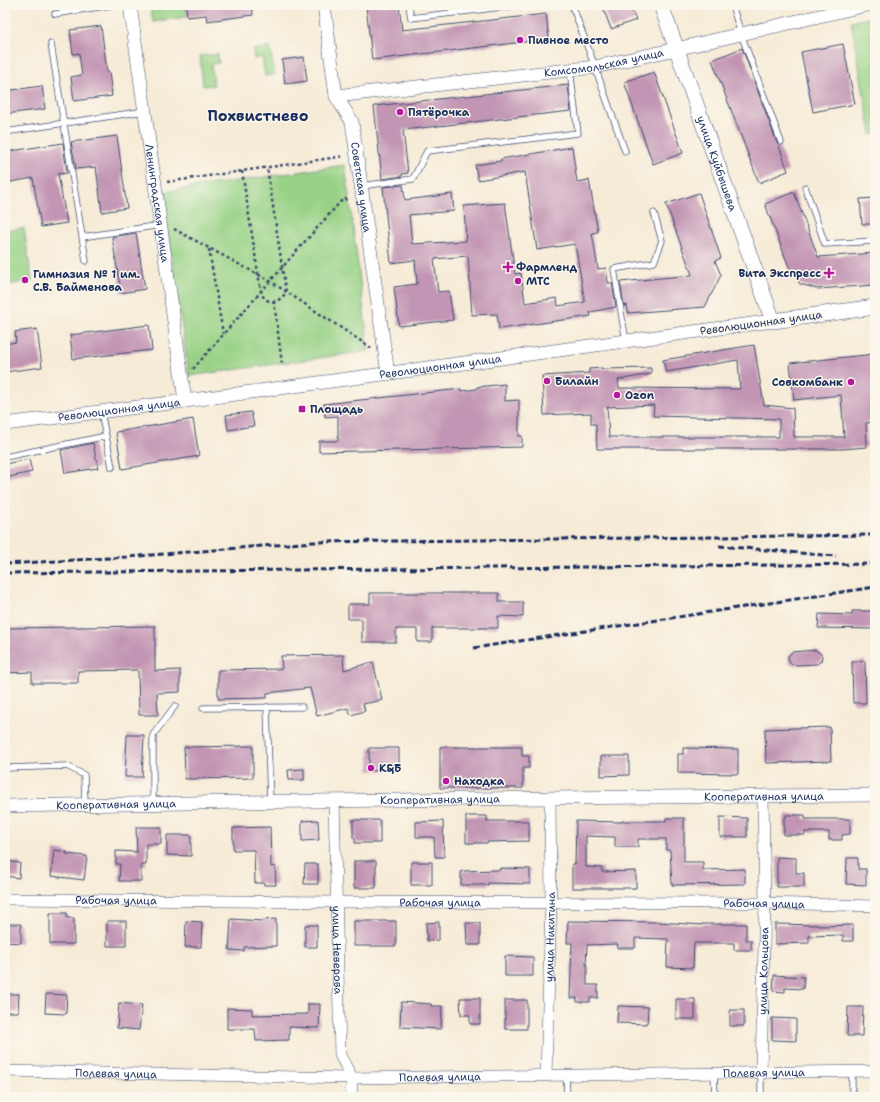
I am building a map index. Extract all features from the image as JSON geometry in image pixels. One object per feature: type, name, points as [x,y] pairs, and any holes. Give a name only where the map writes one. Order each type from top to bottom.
[{"type":"main road","name":"улица Куйбышева","points":[[661,5],[773,322]]},
{"type":"main road","name":"Революционная улица","points":[[773,322],[875,307]]},
{"type":"street","name":"Ленинградская улица","points":[[130,5],[185,401]]},
{"type":"street","name":"Советская улица","points":[[324,5],[336,96],[352,122],[388,374]]},
{"type":"street","name":"Комсомольская улица","points":[[336,96],[595,67],[676,50],[867,5]]},
{"type":"street","name":"Революционная улица","points":[[5,424],[773,322]]},
{"type":"street","name":"Кооперативная улица","points":[[5,806],[875,795]]},
{"type":"street","name":"улица Кольцова","points":[[761,1072],[765,903],[763,797]]},
{"type":"street","name":"улица Никитина","points":[[546,1076],[551,902],[550,798]]},
{"type":"street","name":"улица Неверова","points":[[334,801],[340,1055],[352,1078]]},
{"type":"street","name":"Рабочая улица","points":[[5,899],[336,902],[765,903],[875,906]]},
{"type":"street","name":"Полевая улица","points":[[5,1071],[352,1078],[875,1071]]},
{"type":"street","points":[[351,1097],[352,1078]]},
{"type":"lane","points":[[55,14],[111,5]]},
{"type":"lane","points":[[410,5],[411,18],[518,5]]},
{"type":"lane","points":[[572,5],[625,151]]},
{"type":"lane","points":[[732,5],[741,34],[781,142]]},
{"type":"lane","points":[[51,44],[86,261]]},
{"type":"lane","points":[[361,186],[413,179],[427,151],[578,133],[570,70]]},
{"type":"lane","points":[[5,132],[145,111]]},
{"type":"lane","points":[[805,187],[825,244],[875,241]]},
{"type":"lane","points":[[626,342],[614,269],[654,262],[662,241],[654,213]]},
{"type":"lane","points":[[82,237],[161,223]]},
{"type":"lane","points":[[101,411],[112,467]]},
{"type":"lane","points":[[5,456],[106,436]]},
{"type":"lane","points":[[153,804],[153,735],[175,706]]},
{"type":"lane","points":[[203,708],[302,706]]},
{"type":"lane","points":[[267,707],[270,802]]},
{"type":"lane","points":[[5,768],[68,766],[84,775],[85,805]]},
{"type":"lane","points":[[761,1072],[761,1097]]},
{"type":"lane","points":[[852,1072],[852,1097]]},
{"type":"lane","points":[[714,1073],[714,1097]]},
{"type":"lane","points":[[566,1075],[567,1097]]},
{"type":"path","points":[[155,184],[357,154]]},
{"type":"path","points":[[242,171],[262,297],[266,300],[274,301],[280,299],[286,292],[267,167]]},
{"type":"path","points":[[191,372],[342,200],[347,199]]},
{"type":"path","points":[[161,223],[270,281],[370,347],[371,353]]},
{"type":"path","points":[[208,248],[223,335]]},
{"type":"path","points":[[274,301],[282,364]]},
{"type":"green space","points":[[150,5],[186,5],[187,17],[153,22]]},
{"type":"green space","points":[[875,17],[875,134],[871,135],[851,21]]},
{"type":"green space","points":[[270,47],[275,74],[265,76],[262,57],[254,59],[253,50]]},
{"type":"green space","points":[[218,54],[219,63],[211,64],[214,85],[203,86],[200,56]]},
{"type":"green space","points":[[345,165],[369,351],[189,376],[162,192]]},
{"type":"green space","points":[[24,228],[32,281],[5,285],[5,231]]},
{"type":"building","points":[[186,5],[252,5],[253,15],[207,21],[206,15],[187,17]]},
{"type":"building","points":[[366,5],[399,5],[402,30],[546,14],[549,39],[372,60]]},
{"type":"building","points":[[602,5],[630,5],[636,20],[611,29]]},
{"type":"building","points":[[101,26],[107,72],[109,72],[112,96],[74,101],[71,77],[82,75],[79,53],[73,54],[70,30]]},
{"type":"building","points":[[843,44],[855,104],[813,112],[801,52]]},
{"type":"building","points":[[742,48],[788,171],[759,183],[712,60]]},
{"type":"building","points":[[304,57],[307,81],[285,84],[282,60]]},
{"type":"building","points":[[654,72],[683,153],[653,164],[624,82]]},
{"type":"building","points":[[568,85],[571,111],[403,130],[408,173],[402,174],[402,176],[382,179],[374,106]]},
{"type":"building","points":[[42,86],[45,109],[5,114],[5,91]]},
{"type":"building","points":[[117,136],[127,208],[102,212],[96,167],[76,169],[71,142]]},
{"type":"building","points":[[63,143],[67,173],[58,174],[67,223],[41,227],[33,178],[5,183],[5,152]]},
{"type":"building","points":[[572,147],[577,182],[589,180],[598,232],[592,233],[598,269],[606,268],[608,283],[612,283],[616,307],[590,312],[591,316],[499,329],[497,314],[472,315],[468,256],[434,259],[438,292],[449,291],[453,320],[399,326],[394,287],[417,284],[415,260],[391,263],[383,187],[403,185],[405,200],[452,194],[454,211],[409,215],[412,244],[466,241],[464,206],[505,203],[515,274],[521,273],[525,303],[557,298],[558,306],[585,302],[575,244],[537,250],[525,172],[478,180],[475,165]]},
{"type":"building","points":[[794,192],[818,257],[875,253],[875,285],[818,289],[800,284],[789,267],[765,204]]},
{"type":"building","points":[[699,193],[721,258],[715,261],[721,275],[705,307],[628,313],[627,305],[624,306],[620,282],[692,275],[666,204]]},
{"type":"building","points":[[875,198],[875,224],[862,224],[860,199]]},
{"type":"building","points":[[136,233],[145,289],[121,293],[112,237]]},
{"type":"building","points":[[149,325],[152,350],[73,359],[70,335]]},
{"type":"building","points":[[37,329],[42,367],[5,372],[5,344],[16,342],[15,332]]},
{"type":"building","points":[[754,345],[764,405],[793,408],[794,437],[844,437],[841,395],[794,400],[790,363],[875,354],[875,422],[866,423],[867,447],[842,449],[597,449],[596,424],[591,424],[591,413],[544,415],[542,376],[589,373],[589,369],[651,368],[651,374],[618,380],[619,388],[740,389],[738,360],[666,372],[663,360]],"holes":[[[654,405],[653,416],[779,419],[779,437],[609,437],[607,407]]]},
{"type":"building","points":[[505,384],[505,401],[519,400],[519,436],[522,436],[522,447],[319,452],[319,441],[338,441],[338,416],[325,417],[324,404],[461,389],[461,391],[477,389],[477,387]]},
{"type":"building","points":[[251,412],[254,426],[228,430],[226,415]]},
{"type":"building","points":[[193,419],[199,456],[122,469],[116,432]]},
{"type":"building","points":[[93,443],[98,468],[65,473],[61,450]]},
{"type":"building","points":[[29,459],[32,472],[5,478],[5,464]]},
{"type":"building","points":[[370,593],[499,593],[499,602],[523,602],[523,617],[498,616],[498,628],[432,628],[432,642],[417,642],[417,629],[396,629],[396,642],[362,642],[362,619],[348,619],[348,604],[370,604]]},
{"type":"building","points":[[852,611],[875,611],[875,629],[818,628],[819,614],[852,615]]},
{"type":"building","points":[[155,626],[155,671],[180,670],[180,692],[157,693],[158,715],[139,715],[138,670],[78,671],[78,683],[32,683],[32,672],[5,673],[5,628]]},
{"type":"building","points":[[816,650],[822,656],[821,661],[817,664],[796,665],[789,662],[788,657],[792,652]]},
{"type":"building","points":[[343,655],[344,670],[373,662],[382,700],[363,704],[365,711],[351,715],[348,708],[317,716],[310,688],[267,693],[267,698],[218,699],[218,670],[282,669],[281,656]]},
{"type":"building","points":[[865,661],[866,703],[853,703],[852,662]]},
{"type":"building","points":[[830,727],[831,761],[766,763],[765,729]]},
{"type":"building","points":[[127,735],[144,735],[142,777],[125,777]]},
{"type":"building","points":[[253,746],[253,778],[185,779],[184,747]]},
{"type":"building","points":[[440,747],[522,747],[522,756],[529,756],[529,768],[523,768],[523,788],[440,788]]},
{"type":"building","points":[[369,748],[399,748],[399,770],[369,771]]},
{"type":"building","points":[[683,748],[738,749],[738,774],[678,773],[678,754],[683,754]]},
{"type":"building","points":[[601,756],[629,756],[629,775],[601,776]]},
{"type":"building","points":[[304,769],[304,780],[289,780],[288,770]]},
{"type":"building","points":[[786,815],[805,815],[805,819],[850,819],[850,834],[842,835],[842,840],[829,840],[829,832],[805,832],[805,835],[784,835],[784,818],[786,818]]},
{"type":"building","points":[[466,816],[487,816],[487,821],[529,821],[529,841],[466,843]]},
{"type":"building","points":[[720,817],[747,818],[747,837],[720,837]]},
{"type":"building","points":[[666,818],[684,818],[684,862],[703,862],[703,870],[745,869],[745,884],[672,885],[670,850],[666,850],[666,839],[638,839],[638,847],[615,847],[615,837],[586,836],[586,867],[602,868],[602,872],[636,871],[636,888],[572,888],[572,864],[575,864],[576,821],[666,821]]},
{"type":"building","points":[[318,820],[319,840],[302,841],[302,821]]},
{"type":"building","points":[[353,820],[380,820],[380,843],[355,843],[355,838],[353,838]]},
{"type":"building","points":[[443,821],[444,857],[435,857],[434,837],[416,837],[416,822]]},
{"type":"building","points":[[136,827],[161,827],[161,844],[146,844],[146,865],[141,865],[141,881],[119,881],[120,864],[116,864],[116,851],[137,852]]},
{"type":"building","points":[[270,827],[271,867],[275,866],[276,885],[264,885],[264,883],[255,883],[254,850],[233,850],[233,828]]},
{"type":"building","points":[[167,835],[191,835],[191,856],[167,855]]},
{"type":"building","points":[[54,850],[67,852],[66,854],[87,856],[84,880],[51,876]]},
{"type":"building","points":[[777,857],[796,858],[796,873],[804,873],[804,887],[777,887]]},
{"type":"building","points":[[847,858],[858,858],[858,869],[866,869],[866,885],[846,884]]},
{"type":"building","points":[[5,861],[20,863],[19,878],[5,876]]},
{"type":"building","points":[[354,861],[376,861],[376,888],[354,888]]},
{"type":"building","points":[[411,862],[432,862],[432,885],[411,885]]},
{"type":"building","points":[[305,864],[318,864],[318,884],[304,884]]},
{"type":"building","points":[[500,868],[530,869],[530,884],[488,883],[488,885],[461,885],[461,871],[500,870]]},
{"type":"building","points":[[50,913],[67,913],[67,918],[74,918],[74,944],[50,944]]},
{"type":"building","points":[[231,919],[263,921],[276,919],[276,946],[244,947],[244,951],[229,950]]},
{"type":"building","points":[[107,921],[126,921],[126,946],[107,946]]},
{"type":"building","points":[[186,921],[202,922],[201,947],[185,947]]},
{"type":"building","points":[[354,921],[396,921],[396,946],[354,946]]},
{"type":"building","points":[[568,921],[660,922],[702,925],[746,924],[746,940],[751,940],[751,950],[734,950],[734,943],[694,943],[693,968],[667,967],[668,939],[635,938],[635,948],[617,948],[618,944],[587,945],[587,985],[598,985],[598,998],[590,998],[590,1002],[577,1002],[577,998],[570,998],[572,943],[567,943]]},
{"type":"building","points":[[439,922],[439,940],[427,941],[426,923]]},
{"type":"building","points":[[466,923],[480,923],[480,945],[467,945]]},
{"type":"building","points":[[5,924],[21,924],[21,943],[5,942]]},
{"type":"building","points":[[775,924],[818,926],[853,925],[853,941],[843,941],[843,935],[809,936],[809,943],[775,944]]},
{"type":"building","points":[[305,925],[317,925],[317,947],[305,947]]},
{"type":"building","points":[[505,956],[533,957],[533,976],[505,976]]},
{"type":"building","points":[[774,975],[804,977],[803,989],[785,988],[785,992],[773,991]]},
{"type":"building","points":[[6,994],[19,994],[18,1012],[6,1012]]},
{"type":"building","points":[[46,994],[67,995],[66,1014],[45,1013]]},
{"type":"building","points":[[460,998],[480,998],[480,1024],[470,1024],[470,1015],[461,1015]]},
{"type":"building","points":[[676,999],[695,999],[695,1019],[676,1019]]},
{"type":"building","points":[[505,1000],[527,1000],[527,1029],[505,1029]]},
{"type":"building","points":[[401,1002],[442,1006],[441,1029],[400,1027]]},
{"type":"building","points":[[119,1003],[142,1005],[139,1030],[117,1028]]},
{"type":"building","points":[[308,1004],[320,1004],[319,1028],[289,1027],[289,1040],[256,1041],[255,1029],[227,1029],[227,1008],[252,1009],[252,1015],[308,1014]]},
{"type":"building","points":[[618,1006],[648,1007],[647,1024],[617,1023]]},
{"type":"building","points":[[848,1007],[863,1007],[862,1036],[847,1036]]},
{"type":"building","points":[[730,1010],[744,1010],[744,1026],[730,1026]]},
{"type":"building","points":[[772,1018],[796,1019],[796,1041],[772,1040]]},
{"type":"railway","points":[[5,564],[127,557],[313,542],[875,535]]},
{"type":"railway","points":[[719,546],[836,556]]},
{"type":"railway","points":[[5,573],[875,564]]},
{"type":"railway","points":[[474,648],[875,587]]},
{"type":"place","name":"Пивное место","points":[[520,40]]},
{"type":"place","name":"Пятёрочка","points":[[400,112]]},
{"type":"place","name":"Фармленд","points":[[508,267]]},
{"type":"place","name":"Вита Экспресс","points":[[829,273]]},
{"type":"place","name":"Гимназия № 1 им. С.В. Байменова","points":[[25,280]]},
{"type":"place","name":"МТС","points":[[518,281]]},
{"type":"place","name":"Билайн","points":[[547,381]]},
{"type":"place","name":"Совкомбанк","points":[[851,382]]},
{"type":"place","name":"Ozon","points":[[617,395]]},
{"type":"place","name":"Площадь","points":[[302,409]]},
{"type":"place","name":"К&Б","points":[[371,768]]},
{"type":"place","name":"Находка","points":[[446,781]]},
{"type":"district","name":"Похвистнево","points":[[258,116]]}]
